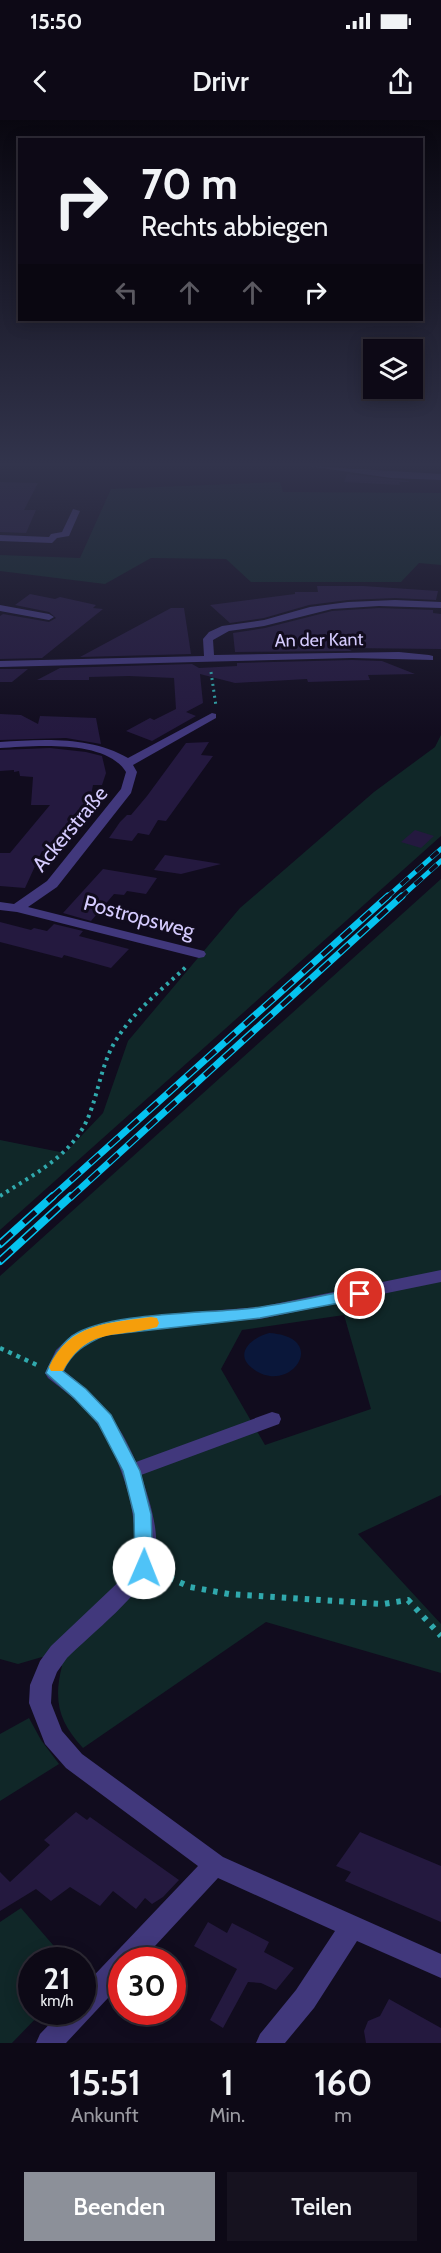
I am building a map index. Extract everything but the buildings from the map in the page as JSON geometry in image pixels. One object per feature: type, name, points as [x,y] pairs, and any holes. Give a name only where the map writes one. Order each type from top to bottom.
[{"type":"street","name":"An der Kant","points":[[209,659],[207,646],[211,635],[315,609],[380,603],[441,605]]},
{"type":"street","points":[[0,608],[49,617]]},
{"type":"street","name":"An der Kant","points":[[0,664],[376,655],[429,658]]},
{"type":"street","points":[[0,745],[82,746],[115,754],[127,763],[212,716]]},
{"type":"street","name":"Ackerstraße","points":[[17,908],[52,884],[127,790],[133,780],[127,763]]},
{"type":"street","name":"Postropsweg","points":[[0,906],[17,908],[199,954]]},
{"type":"street","points":[[441,1276],[260,1313],[157,1322],[101,1330],[78,1340],[62,1355],[54,1373],[80,1393],[105,1419],[132,1471],[142,1514],[144,1568],[138,1577],[59,1652],[48,1667],[41,1685],[40,1703],[53,1737],[74,1761],[215,1865],[351,1928],[441,1966]]},
{"type":"street","points":[[132,1471],[272,1419]]},
{"type":"street","points":[[138,1947],[215,1865]]},
{"type":"street","points":[[269,2043],[305,1999],[351,1928]]},
{"type":"street","points":[[96,1992],[108,1980]]},
{"type":"street","points":[[49,2043],[66,2025]]},
{"type":"path","points":[[209,659],[217,709],[212,716]]},
{"type":"path","name":"Postropsweg","points":[[0,1196],[56,1160],[76,1140],[88,1121],[106,1059],[117,1038],[138,1011],[199,954]]},
{"type":"path","points":[[0,1348],[54,1373]]},
{"type":"path","points":[[144,1568],[190,1587],[229,1594],[383,1604],[408,1600],[441,1636]]},
{"type":"green space","points":[[0,556],[80,558],[81,556],[441,556],[441,565],[419,563],[401,582],[251,582],[226,559],[151,558],[105,584],[0,571]]},
{"type":"green space","points":[[441,735],[441,836],[0,1230],[0,1140],[65,1153],[103,1113],[128,1041],[240,908],[374,792],[435,747]]},
{"type":"green space","points":[[441,879],[441,1495],[358,1534],[441,1624],[441,1673],[266,1622],[83,1748],[68,1729],[60,1710],[58,1690],[62,1666],[42,1657],[18,1664],[0,1659],[0,1276]],"holes":[[[344,1315],[371,1409],[265,1445],[221,1369],[242,1330]]]},
{"type":"green space","points":[[29,1718],[41,1740],[59,1764],[0,1801],[0,1734]]},
{"type":"green space","points":[[21,1908],[55,1947],[18,1947],[18,2025],[29,2025],[12,2043],[0,2043],[0,1922]]},
{"type":"water","points":[[269,1333],[288,1337],[298,1344],[301,1354],[298,1363],[290,1371],[279,1376],[266,1375],[252,1368],[244,1357],[247,1346],[257,1338]]},
{"type":"railway","points":[[386,898],[441,849]]},
{"type":"railway","points":[[400,898],[441,861]]},
{"type":"railway","points":[[51,1198],[388,896]]},
{"type":"railway","points":[[70,1198],[402,896]]},
{"type":"railway","points":[[0,1244],[53,1196]]},
{"type":"railway","points":[[0,1261],[71,1196]]},
{"type":"slow traffic","points":[[57,1367],[62,1355],[78,1340],[101,1330],[151,1323]]},
{"type":"route","points":[[144,1568],[142,1514],[132,1471],[105,1419],[80,1393],[54,1373],[62,1355],[78,1340],[101,1330],[181,1319],[260,1313],[360,1294]]}]
